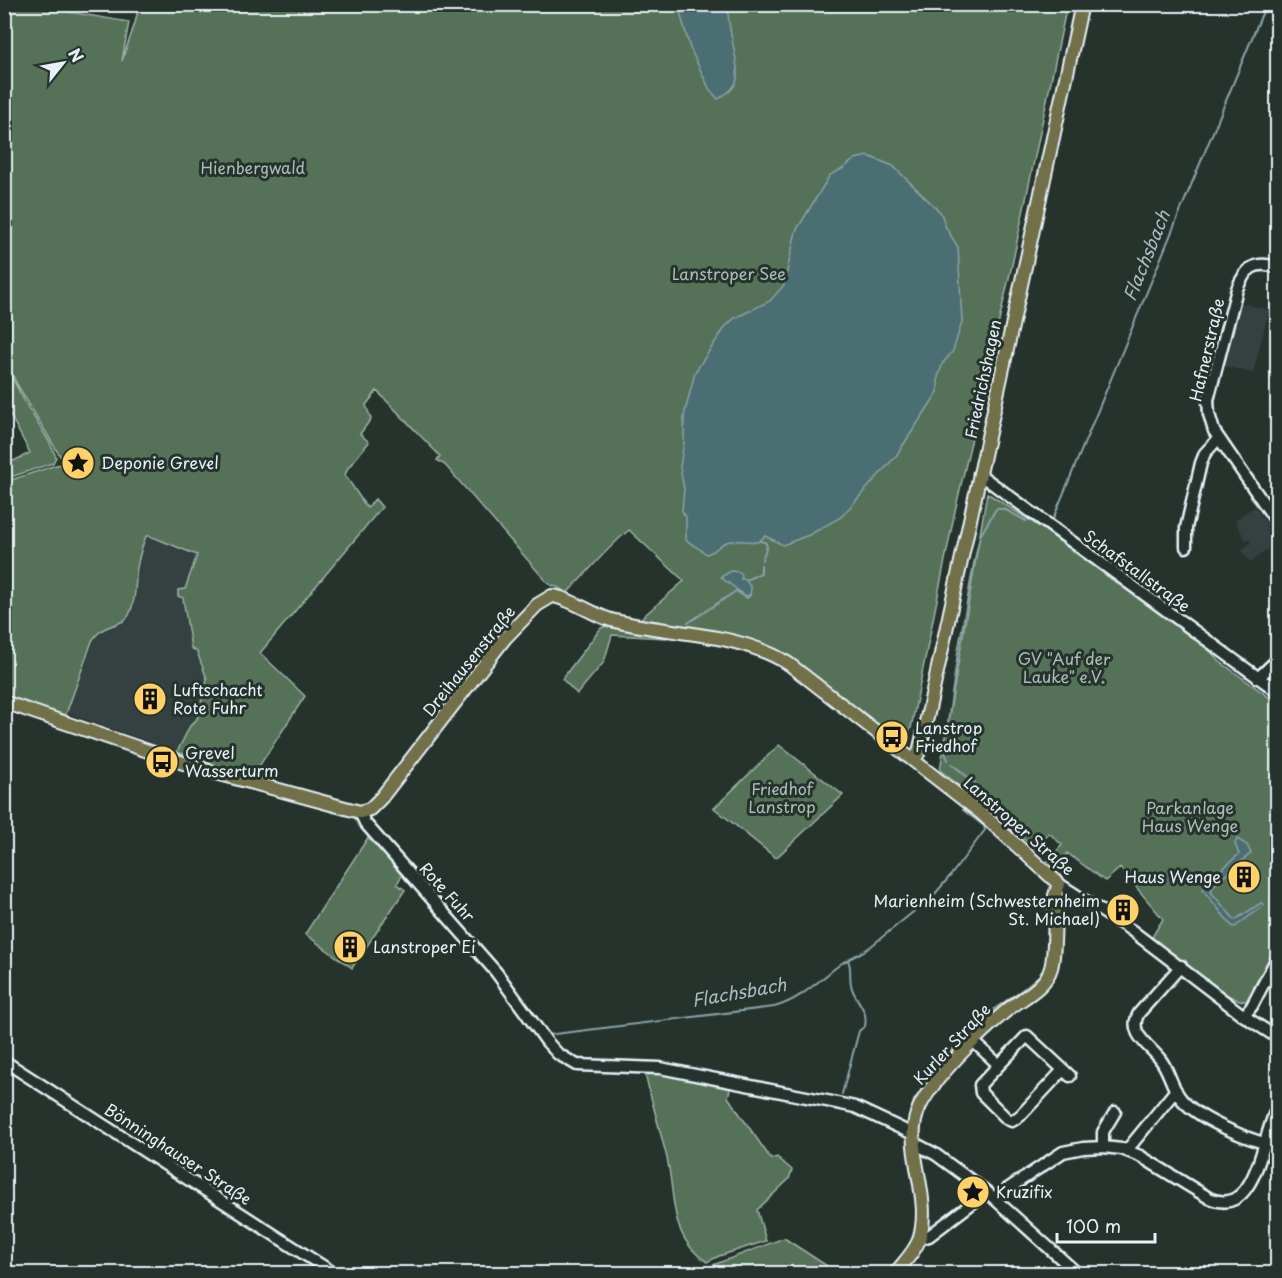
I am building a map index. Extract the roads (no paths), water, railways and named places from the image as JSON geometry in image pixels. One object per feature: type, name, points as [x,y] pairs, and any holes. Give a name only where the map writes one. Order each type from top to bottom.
[{"type":"main road","name":"Friedrichshagen","points":[[914,760],[919,752],[929,709],[1082,4]]},
{"type":"main road","name":"Dreihausenstraße","points":[[360,812],[370,809],[381,798],[505,638],[537,605],[552,596],[614,620],[719,638],[772,654],[831,695]]},
{"type":"main road","name":"Lanstroper Straße","points":[[831,695],[981,813],[1059,884]]},
{"type":"main road","points":[[4,702],[189,765],[360,812]]},
{"type":"main road","name":"Kurler Straße","points":[[895,1274],[924,1238],[914,1138],[916,1116],[924,1099],[936,1083],[974,1042],[1006,1011],[1043,983],[1051,968],[1054,895],[1059,884]]},
{"type":"street","name":"Hafnerstraße","points":[[1278,268],[1265,264],[1249,269],[1242,275],[1208,400],[1209,414],[1218,439],[1278,524]]},
{"type":"street","points":[[1186,547],[1186,528],[1202,463],[1205,453],[1218,439]]},
{"type":"street","name":"Schafstallstraße","points":[[979,474],[1278,692]]},
{"type":"street","points":[[1258,678],[1278,659]]},
{"type":"street","name":"Rote Fuhr","points":[[360,812],[365,823],[496,972],[558,1054],[577,1065],[660,1068],[855,1107],[914,1138],[991,1195],[1078,1274]]},
{"type":"street","name":"Lanstroper Straße","points":[[1059,884],[1128,928],[1244,1016],[1278,1038]]},
{"type":"street","points":[[1244,1016],[1252,1006],[1278,956]]},
{"type":"street","points":[[1181,966],[1137,1017],[1135,1027],[1139,1036],[1163,1062],[1176,1090],[1192,1110],[1248,1138],[1278,1146]]},
{"type":"street","points":[[1027,1036],[1066,1073],[1020,1116],[1012,1120],[1007,1119],[981,1093],[980,1085],[999,1065],[1027,1036]]},
{"type":"street","points":[[974,1042],[999,1065]]},
{"type":"street","name":"Bönninghauser Straße","points":[[4,1061],[335,1274]]},
{"type":"street","points":[[1127,1150],[1176,1090]]},
{"type":"street","points":[[924,1238],[1063,1152],[1083,1148],[1103,1147],[1127,1150],[1152,1162],[1209,1198],[1223,1203],[1234,1200],[1241,1193],[1259,1163],[1270,1121],[1278,1106]]},
{"type":"street","points":[[1103,1147],[1103,1132],[1115,1112]]},
{"type":"street","points":[[1265,1144],[1278,1156]]},
{"type":"water","points":[[678,5],[728,5],[729,24],[737,62],[737,79],[732,88],[718,99],[710,90],[690,48]]},
{"type":"water","name":"Lanstroper See","points":[[868,156],[893,166],[941,213],[946,228],[958,247],[962,322],[953,351],[943,363],[938,377],[938,392],[896,456],[841,517],[809,535],[783,545],[765,536],[758,542],[736,540],[728,542],[707,554],[686,540],[686,517],[682,511],[684,489],[680,467],[684,442],[684,416],[695,372],[726,326],[735,318],[770,301],[784,285],[796,231],[830,175],[855,159]]},
{"type":"water","points":[[731,571],[740,572],[741,579],[745,579],[751,588],[750,595],[744,596],[721,577]]},
{"type":"water","points":[[1237,839],[1247,845],[1251,853],[1213,886],[1211,892],[1235,920],[1261,903],[1264,905],[1235,927],[1203,890],[1206,884],[1239,854],[1235,844]]},
{"type":"waterway","name":"Flachsbach","points":[[1053,519],[1266,4]]},
{"type":"waterway","name":"Flachsbach","points":[[948,760],[944,750],[958,652],[980,536],[996,509],[1004,509],[1026,521]]},
{"type":"waterway","points":[[760,541],[765,542],[767,546],[762,560]]},
{"type":"waterway","points":[[746,580],[761,573],[761,565]]},
{"type":"waterway","points":[[688,623],[736,591],[747,598],[750,595]]},
{"type":"waterway","name":"Flachsbach","points":[[952,764],[976,784],[977,788],[971,799]]},
{"type":"waterway","name":"Flachsbach","points":[[547,1035],[784,1004],[810,988],[842,963],[870,947],[934,895],[985,830],[984,826],[963,810],[964,808]]},
{"type":"waterway","points":[[842,1094],[859,1031],[865,1026],[866,1020],[851,985],[848,960]]},
{"type":"place","name":"Deponie Grevel","points":[[78,463]]},
{"type":"place","name":"Luftschacht Rote Fuhr","points":[[150,699]]},
{"type":"place","name":"Lanstrop Friedhof","points":[[892,737]]},
{"type":"place","name":"Grevel Wasserturm","points":[[162,762]]},
{"type":"place","name":"Haus Wenge","points":[[1244,877]]},
{"type":"place","name":"Marienheim (Schwesternheim St. Michael)","points":[[1123,910]]},
{"type":"place","name":"Lanstroper Ei","points":[[350,947]]},
{"type":"place","name":"Kruzifix","points":[[973,1192]]},
{"type":"park label","name":"Hienbergwald","points":[[253,168]]},
{"type":"park label","name":"GV \"Auf der Lauke\" e.V.","points":[[1064,668]]},
{"type":"park label","name":"Friedhof Lanstrop","points":[[782,798]]},
{"type":"park label","name":"Parkanlage Haus Wenge","points":[[1190,817]]}]
